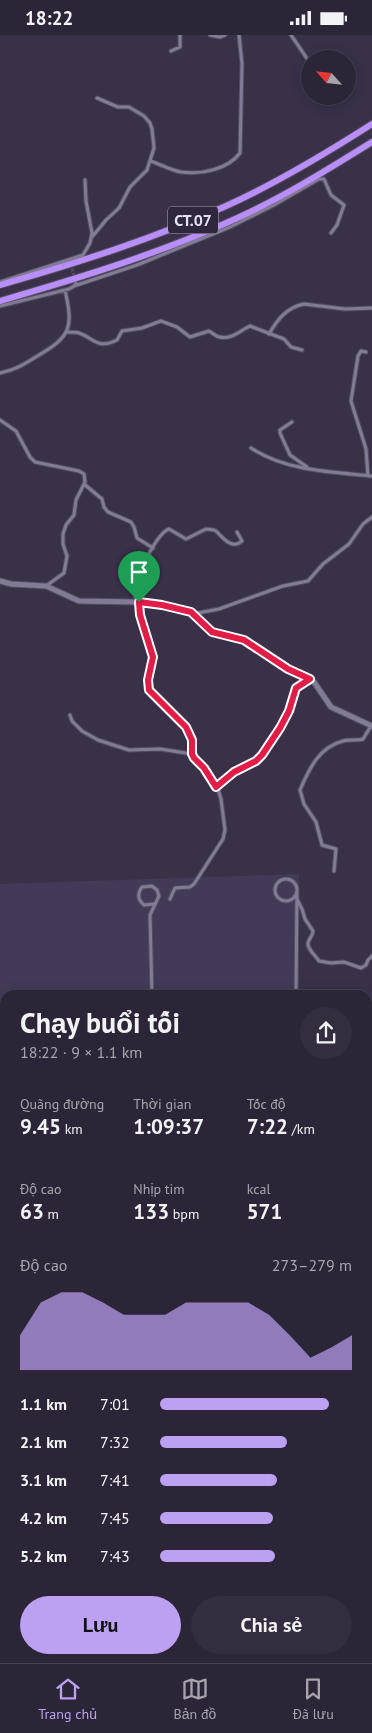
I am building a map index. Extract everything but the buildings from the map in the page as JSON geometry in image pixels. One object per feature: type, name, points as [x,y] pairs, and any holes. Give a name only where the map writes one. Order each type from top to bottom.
[{"type":"highway","name":"CT.07","points":[[0,284],[97,257],[227,206],[271,185],[372,124]]},
{"type":"highway","name":"CT.07","points":[[0,301],[100,272],[162,250],[233,220],[315,177],[372,142]]},
{"type":"street","points":[[171,51],[180,47],[180,35]]},
{"type":"street","points":[[210,35],[220,37],[225,35]]},
{"type":"street","points":[[151,161],[179,171],[194,172],[227,165],[240,153],[242,64],[239,35]]},
{"type":"street","points":[[290,35],[301,50]]},
{"type":"street","points":[[0,284],[70,262],[83,255],[92,237],[119,208],[130,187],[147,170],[154,148],[153,135],[148,119],[132,109],[118,107],[97,99]]},
{"type":"street","points":[[0,306],[65,290],[137,265],[222,230],[274,205],[319,179],[324,179],[331,195],[344,205],[331,233]]},
{"type":"street","points":[[85,180],[86,201],[92,237]]},
{"type":"street","points":[[0,373],[25,365],[61,341],[67,332],[70,312],[65,290]]},
{"type":"street","points":[[269,334],[280,317],[300,305],[345,309],[372,308]]},
{"type":"street","points":[[67,332],[78,333],[91,341],[103,344],[117,340],[122,331],[142,328],[161,321],[177,327],[190,337],[210,331],[222,338],[234,335],[250,326],[284,339],[291,347],[302,350]]},
{"type":"street","points":[[251,448],[267,458],[336,474],[370,476],[366,449],[360,427],[354,415],[352,401],[358,356],[361,351],[366,352]]},
{"type":"street","points":[[0,420],[16,431],[30,457],[35,462],[79,471],[84,474],[84,484],[76,500],[74,515],[66,525],[63,534],[63,545],[67,556],[64,573],[46,586]]},
{"type":"street","points":[[292,422],[280,431],[284,443],[292,457],[310,468]]},
{"type":"street","points":[[84,484],[102,499],[104,507],[108,512],[131,522],[138,538],[153,548]]},
{"type":"street","points":[[196,615],[219,609],[283,586],[308,581],[323,564],[350,544],[363,524],[372,517]]},
{"type":"street","points":[[192,754],[190,733],[149,690],[148,680],[153,657],[135,593],[138,579],[153,548],[161,534],[167,530],[173,530],[186,539],[206,529],[215,531],[228,542],[239,544],[242,541],[236,533]]},
{"type":"street","points":[[0,581],[11,585],[46,586],[79,601],[137,602],[178,608],[191,612],[212,632],[244,640],[288,669],[310,679],[331,707],[372,725],[363,739],[343,741],[329,748],[315,760],[300,790],[304,804],[316,822],[322,845],[336,849],[334,871]]},
{"type":"street","points":[[216,787],[234,772],[259,758],[280,728],[289,711],[296,688],[310,679]]},
{"type":"street","points":[[70,715],[72,721],[82,731],[98,740],[129,749],[160,749],[192,754],[216,787],[221,799],[225,830],[223,839],[194,884],[190,887],[175,888],[170,899]]},
{"type":"street","points":[[296,905],[278,897],[276,891],[277,884],[287,879],[293,882],[297,888],[296,990]]},
{"type":"street","points":[[150,915],[140,900],[138,893],[142,887],[149,885],[155,887],[159,893],[150,915],[152,990]]},
{"type":"street","points":[[287,901],[296,895],[297,888]]},
{"type":"street","points":[[297,899],[305,919],[314,931],[308,942],[308,947],[319,961],[331,963],[344,962],[361,968],[366,965],[368,959],[372,956]]},
{"type":"street","points":[[144,905],[154,905]]},
{"type":"shaded area","points":[[299,874],[299,990],[0,990],[0,884]]},
{"type":"tunnel","points":[[71,264],[75,280]]},
{"type":"route","points":[[139,602],[191,612],[212,632],[244,640],[288,669],[310,679],[296,688],[289,711],[262,755],[256,761],[234,772],[216,787],[192,754],[192,740],[186,727],[149,690],[148,680],[153,657],[138,610],[139,602]]}]
